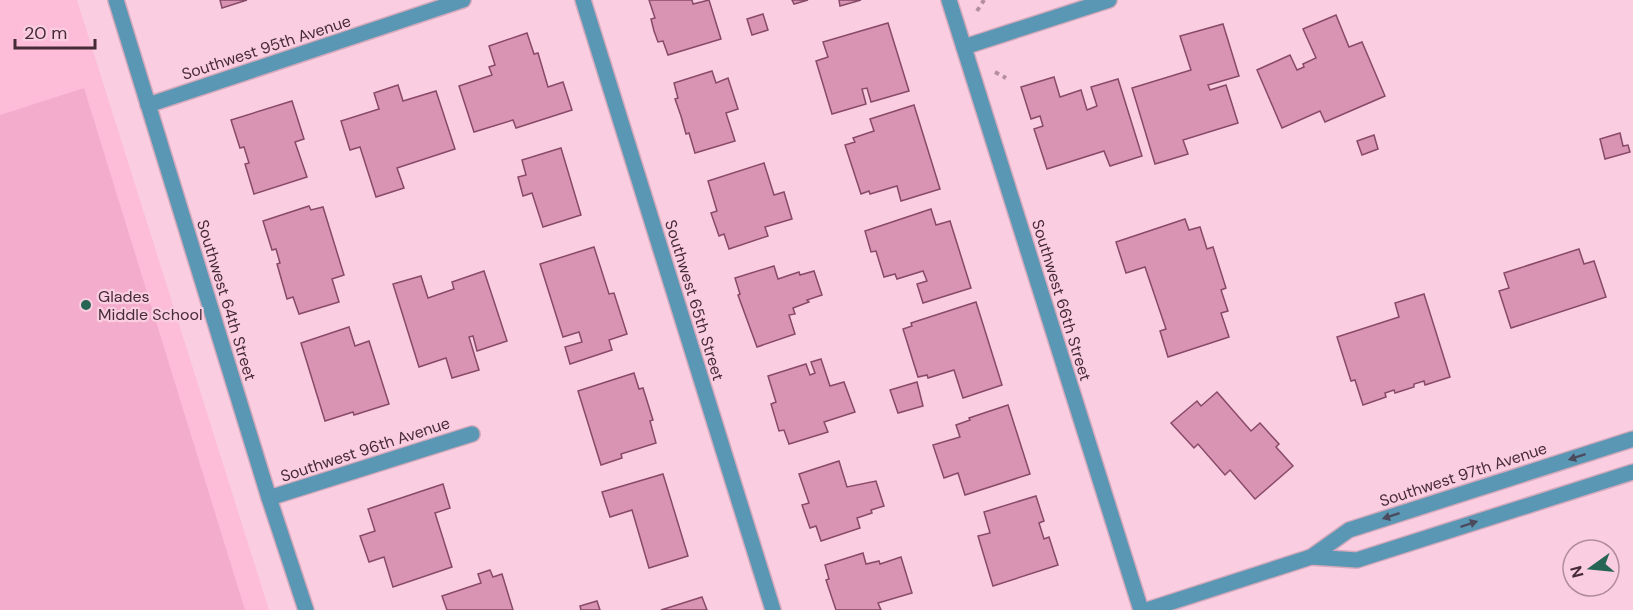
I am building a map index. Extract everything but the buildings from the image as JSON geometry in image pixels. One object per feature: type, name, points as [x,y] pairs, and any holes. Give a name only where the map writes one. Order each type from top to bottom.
[{"type":"street","name":"Southwest 64th Street","points":[[116,0],[269,498],[306,610]]},
{"type":"street","name":"Southwest 95th Avenue","points":[[148,105],[463,0]]},
{"type":"street","name":"Southwest 65th Street","points":[[583,0],[773,610]]},
{"type":"street","name":"Southwest 66th Street","points":[[949,0],[1141,610]]},
{"type":"street","points":[[964,47],[1109,0]]},
{"type":"street","name":"Southwest 96th Avenue","points":[[269,498],[472,434]]},
{"type":"street","name":"Southwest 97th Avenue","points":[[1147,610],[1311,557],[1349,530],[1633,439]]},
{"type":"street","name":"Southwest 97th Avenue","points":[[1311,557],[1357,560],[1633,472]]},
{"type":"path","points":[[977,11],[984,0]]},
{"type":"path","points":[[995,72],[1006,78]]},
{"type":"shaded area","name":"Glades Middle School","points":[[0,0],[77,0],[269,610],[0,610]]},
{"type":"shaded area","name":"Glades Middle School","points":[[84,88],[245,610],[0,610],[0,115]]},
{"type":"place","name":"Glades Middle School","points":[[86,305]]}]
